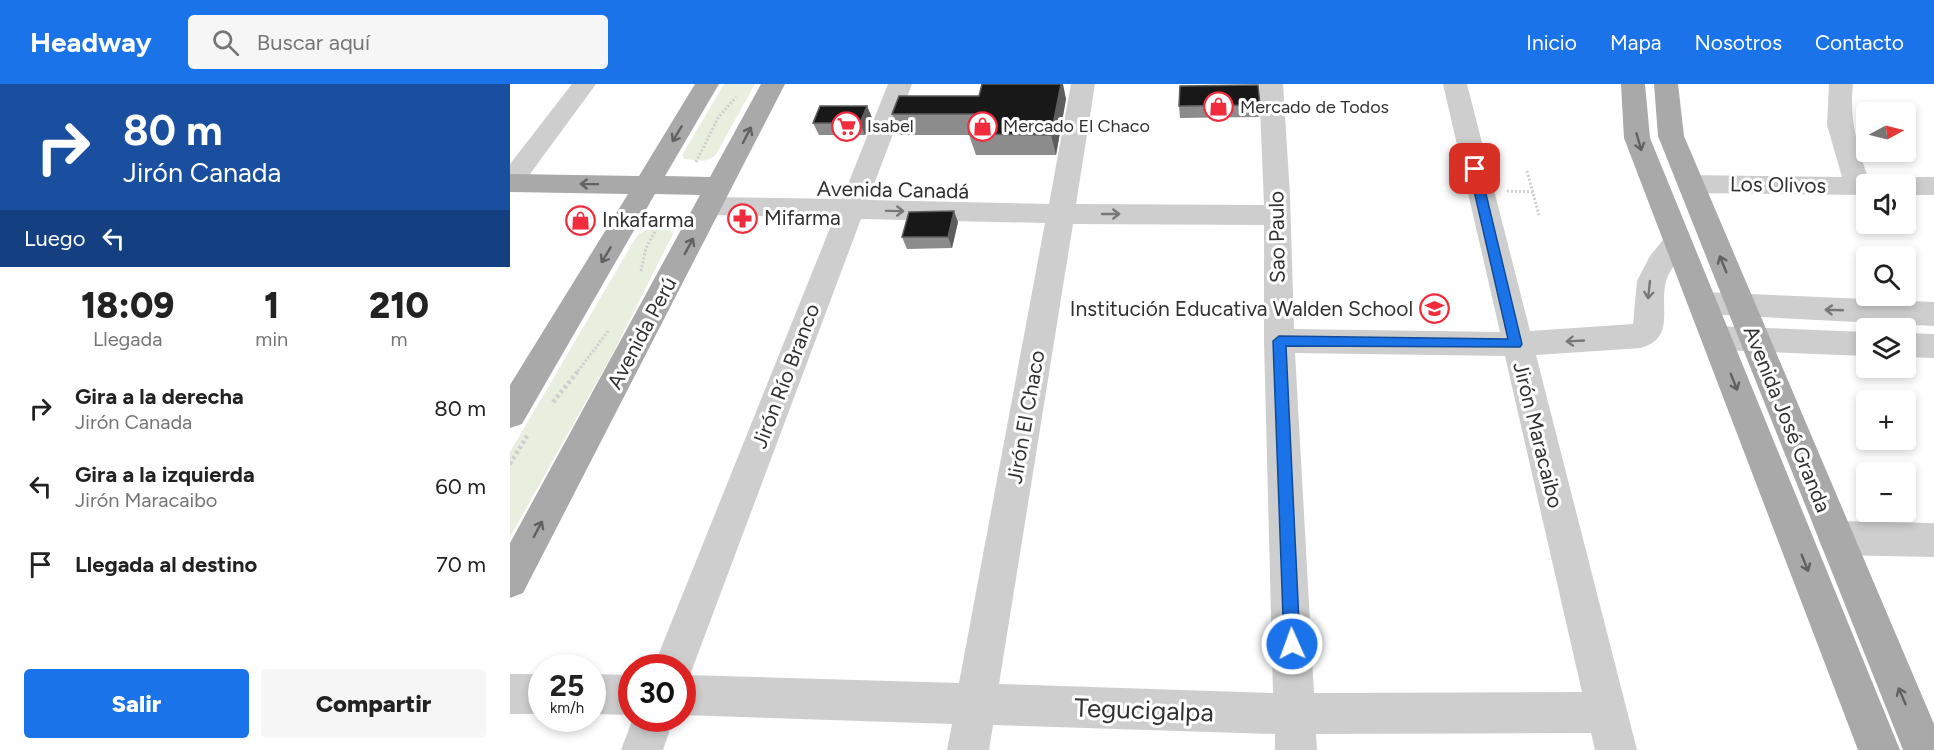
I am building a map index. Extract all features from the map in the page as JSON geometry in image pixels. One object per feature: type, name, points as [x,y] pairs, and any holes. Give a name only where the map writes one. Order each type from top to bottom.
[{"type":"main road","points":[[519,424],[642,195],[707,84]]},
{"type":"main road","name":"Avenida Perú","points":[[510,580],[716,196],[773,84]]},
{"type":"main road","name":"Avenida José Granda","points":[[1633,84],[1637,138],[1879,750]]},
{"type":"main road","name":"Avenida José Granda","points":[[1666,84],[1671,136],[1924,750]]},
{"type":"main road","name":"Avenida Canadá","points":[[510,183],[642,195]]},
{"type":"main road","name":"Avenida Canadá","points":[[510,203],[642,195],[716,196]]},
{"type":"street","points":[[510,183],[584,84]]},
{"type":"street","name":"Jirón Río Branco","points":[[679,654],[900,84]]},
{"type":"street","name":"Jirón El Chaco","points":[[968,750],[1083,84]]},
{"type":"street","name":"Sao Paulo","points":[[1271,84],[1295,732]]},
{"type":"street","name":"Jirón Maracaibo","points":[[1455,84],[1611,731]]},
{"type":"street","points":[[1841,84],[1837,105],[1838,126],[1857,174]]},
{"type":"street","name":"Los Olivos","points":[[1691,184],[1856,186]]},
{"type":"street","points":[[1916,186],[1934,186]]},
{"type":"street","name":"Avenida Canadá","points":[[716,196],[1277,205]]},
{"type":"street","points":[[1279,341],[1516,344],[1641,336],[1649,328],[1648,291],[1651,280],[1664,257],[1677,242]]},
{"type":"street","points":[[1703,303],[1934,314]]},
{"type":"street","points":[[1716,338],[1856,344]]},
{"type":"street","points":[[1916,345],[1934,346]]},
{"type":"street","points":[[1836,538],[1934,540]]},
{"type":"street","points":[[510,694],[528,694]]},
{"type":"street","name":"Tegucigalpa","points":[[696,695],[976,705],[1295,732],[1611,731]]},
{"type":"street","points":[[642,750],[649,732]]},
{"type":"path","points":[[696,162],[718,118],[739,94]]},
{"type":"path","points":[[1527,171],[1539,215]]},
{"type":"path","points":[[640,279],[646,248],[657,228]]},
{"type":"path","points":[[548,407],[572,380],[612,326]]},
{"type":"path","points":[[510,464],[519,424]]},
{"type":"green space","points":[[724,84],[755,84],[715,156],[704,161],[684,159],[682,155]]},
{"type":"green space","points":[[662,228],[670,230],[673,234],[613,353],[510,537],[510,452],[638,234]]},
{"type":"building","points":[[982,84],[1061,84],[1051,135],[969,134],[975,114],[892,114],[899,96],[979,96]]},
{"type":"building","points":[[1258,85],[1260,105],[1179,106],[1180,86]]},
{"type":"building","points":[[820,106],[867,106],[860,123],[813,123]]},
{"type":"building","points":[[954,211],[948,237],[902,237],[909,212]]},
{"type":"place","name":"Mercado de Todos","points":[[1219,107]]},
{"type":"place","name":"Isabel","points":[[846,126]]},
{"type":"place","name":"Mercado El Chaco","points":[[982,126]]},
{"type":"place","name":"Mifarma","points":[[743,218]]},
{"type":"place","name":"Inkafarma","points":[[581,220]]},
{"type":"place","name":"Institución Educativa Walden School","points":[[1434,309]]},
{"type":"route","points":[[1292,644],[1279,341],[1516,344],[1475,169]]}]
